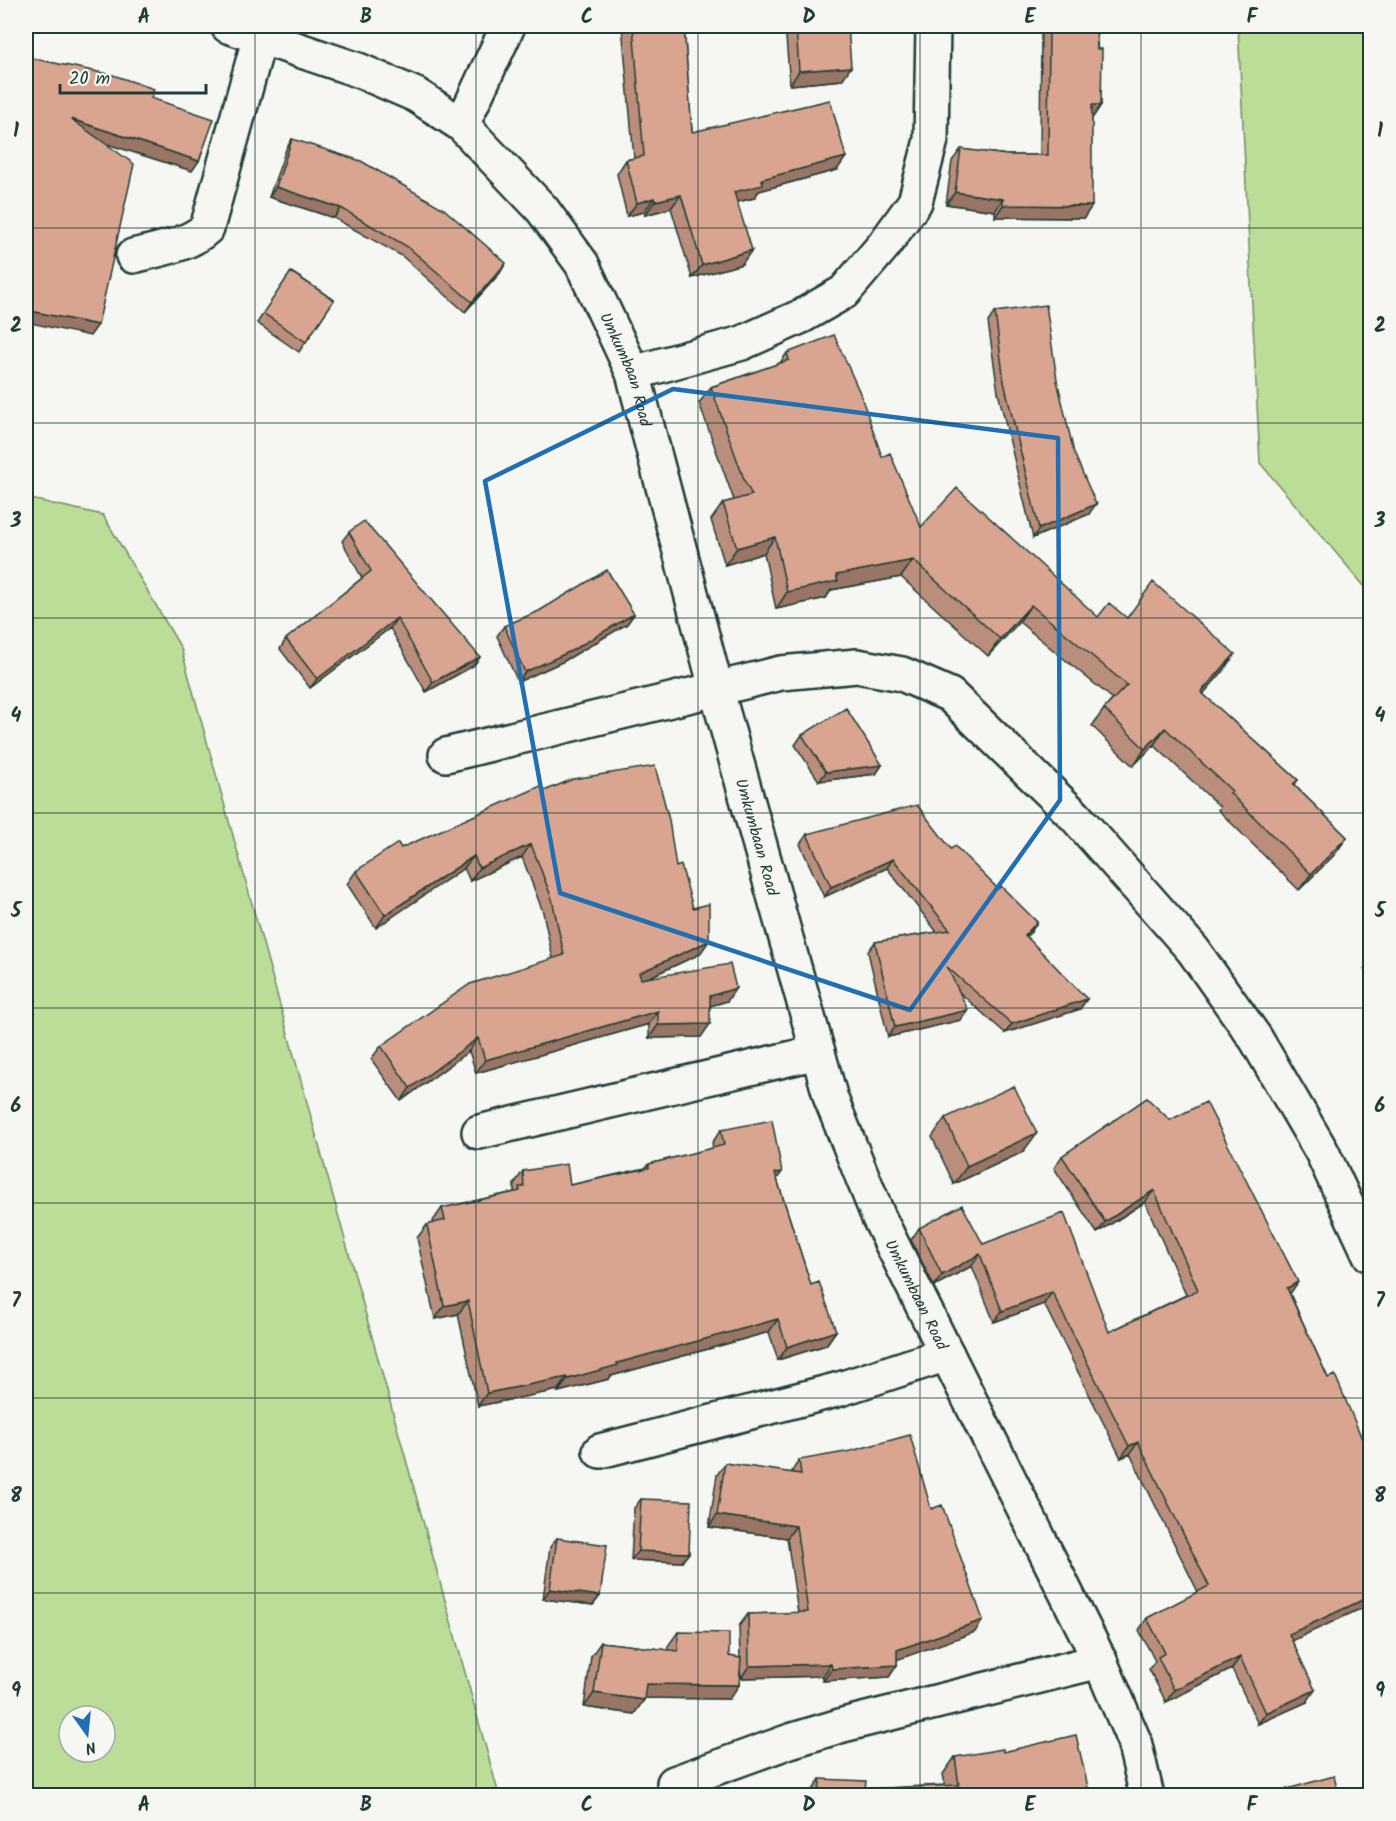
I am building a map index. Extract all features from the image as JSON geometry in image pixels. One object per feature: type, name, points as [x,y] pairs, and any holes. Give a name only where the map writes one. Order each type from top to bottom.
[{"type":"street","name":"Umkumbaan Road","points":[[228,26],[377,78],[416,96],[462,125],[542,209],[582,264],[633,373],[716,688],[831,1099],[879,1218],[1100,1661],[1134,1741],[1147,1796]]},
{"type":"street","points":[[462,125],[508,26]]},
{"type":"street","points":[[633,373],[742,343],[802,316],[844,292],[884,245],[915,202],[931,140],[933,26]]},
{"type":"street","points":[[133,256],[197,238],[207,228],[260,36]]},
{"type":"street","points":[[446,755],[781,673],[857,666],[902,674],[950,695],[1075,816],[1193,950],[1262,1049],[1322,1152],[1371,1254]]},
{"type":"street","points":[[479,1132],[818,1052]]},
{"type":"street","points":[[600,1451],[840,1389],[947,1354]]},
{"type":"street","points":[[674,1783],[843,1725],[1100,1661]]},
{"type":"highlighted area","points":[[673,389],[1058,438],[1060,800],[910,1010],[560,893],[485,481]]},
{"type":"green space","points":[[1238,26],[1370,26],[1370,593],[1260,463]]},
{"type":"green space","points":[[26,498],[103,515],[181,648],[499,1795],[26,1795]]},
{"type":"building","points":[[633,26],[684,26],[692,132],[830,100],[846,157],[762,179],[763,185],[734,192],[752,250],[702,265],[681,195],[655,201],[654,198],[637,203],[626,160],[644,156]]},
{"type":"building","points":[[796,26],[848,26],[851,67],[799,71]]},
{"type":"building","points":[[1049,26],[1096,26],[1097,49],[1102,49],[1101,105],[1092,105],[1092,206],[1003,205],[1003,199],[955,192],[961,149],[1007,155],[1048,155]]},
{"type":"building","points":[[26,56],[113,75],[154,89],[151,98],[214,119],[199,161],[71,119],[134,164],[98,325],[26,310]]},
{"type":"building","points":[[292,139],[361,161],[444,209],[506,263],[472,302],[408,247],[341,208],[276,187]]},
{"type":"building","points":[[291,272],[334,300],[306,342],[263,313]]},
{"type":"building","points":[[1046,305],[1057,380],[1074,453],[1096,504],[1039,529],[1004,382],[995,312]]},
{"type":"building","points":[[834,335],[860,393],[882,457],[890,453],[921,527],[957,488],[1098,617],[1109,603],[1127,618],[1153,582],[1235,654],[1201,692],[1298,780],[1293,784],[1347,837],[1311,874],[1230,793],[1232,791],[1165,728],[1145,749],[1104,709],[1127,685],[1031,605],[1000,639],[913,560],[836,575],[838,581],[787,592],[775,537],[737,548],[723,503],[752,495],[745,482],[711,387],[789,360],[787,353]]},
{"type":"building","points":[[364,521],[480,657],[433,682],[397,618],[317,679],[286,639],[371,571],[349,532]]},
{"type":"building","points":[[607,570],[634,614],[571,651],[525,672],[504,626],[539,611]]},
{"type":"building","points":[[846,708],[882,765],[826,772],[802,735]]},
{"type":"building","points":[[655,766],[669,820],[676,867],[681,865],[693,908],[709,904],[709,941],[639,973],[641,979],[730,964],[736,988],[710,996],[710,1024],[658,1025],[658,1011],[485,1060],[478,1038],[410,1088],[381,1046],[470,984],[564,955],[552,899],[531,844],[479,868],[474,856],[385,915],[356,871],[398,843],[401,848],[541,786],[544,791],[573,779]]},
{"type":"building","points":[[917,805],[951,849],[955,846],[998,889],[1001,886],[1037,922],[1025,935],[1087,999],[1012,1024],[947,967],[968,1010],[895,1027],[875,942],[950,930],[893,859],[831,887],[807,834]]},
{"type":"building","points":[[1014,1086],[1037,1133],[967,1166],[945,1118]]},
{"type":"building","points":[[1147,1098],[1170,1120],[1206,1102],[1298,1282],[1287,1288],[1328,1378],[1335,1375],[1363,1441],[1365,1440],[1371,1453],[1371,1596],[1289,1634],[1315,1690],[1266,1713],[1240,1657],[1174,1690],[1158,1657],[1165,1653],[1147,1618],[1209,1586],[1138,1442],[1129,1446],[1052,1292],[1002,1311],[980,1254],[942,1275],[919,1228],[962,1205],[983,1244],[1064,1213],[1109,1332],[1198,1290],[1154,1190],[1105,1222],[1062,1156]]},
{"type":"building","points":[[772,1120],[782,1172],[775,1173],[811,1285],[819,1282],[836,1331],[787,1347],[778,1319],[617,1363],[618,1365],[568,1379],[567,1377],[487,1393],[468,1301],[444,1306],[427,1225],[445,1220],[442,1208],[520,1191],[519,1187],[524,1187],[523,1171],[567,1164],[570,1185],[649,1168],[649,1164],[724,1145],[721,1130]]},
{"type":"building","points":[[910,1435],[931,1509],[942,1505],[983,1620],[897,1650],[897,1665],[832,1669],[831,1664],[749,1666],[748,1614],[808,1612],[796,1526],[717,1515],[725,1463],[801,1474],[799,1460],[851,1451]]},
{"type":"building","points":[[641,1499],[691,1501],[689,1553],[638,1551]]},
{"type":"building","points":[[557,1538],[607,1545],[600,1596],[550,1589]]},
{"type":"building","points":[[678,1632],[729,1633],[729,1656],[741,1658],[739,1685],[646,1684],[644,1700],[594,1693],[601,1642],[678,1651]]},
{"type":"building","points":[[1076,1735],[1090,1796],[819,1796],[820,1779],[866,1781],[865,1789],[959,1785],[955,1757],[1003,1749],[1003,1752]]},
{"type":"building","points":[[1334,1776],[1339,1796],[1289,1796],[1287,1789]]}]
